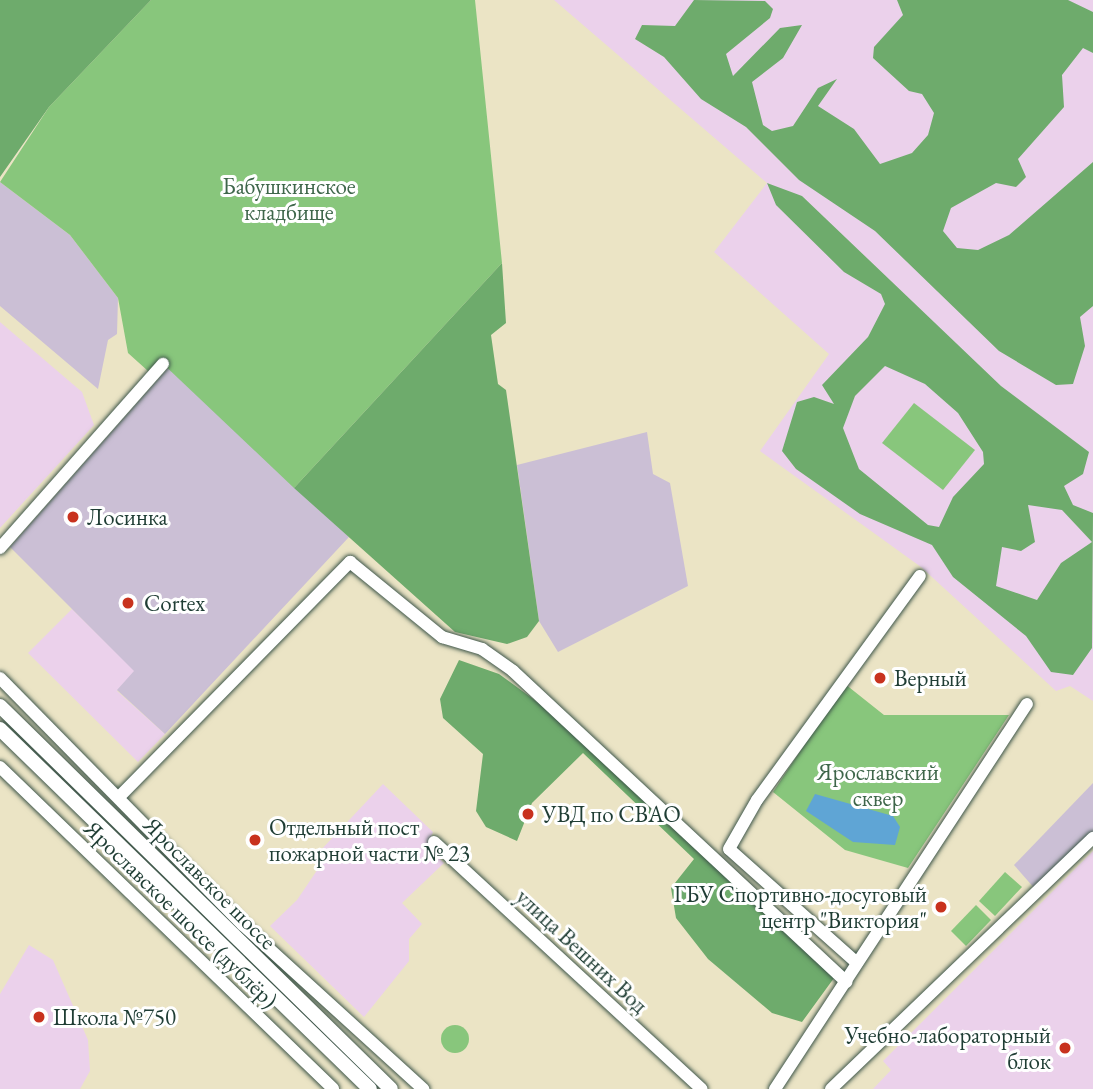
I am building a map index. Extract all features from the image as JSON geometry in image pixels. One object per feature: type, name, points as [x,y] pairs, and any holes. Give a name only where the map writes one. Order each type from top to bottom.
[{"type":"main road","name":"Ярославское шоссе","points":[[0,706],[276,980],[391,1089]]},
{"type":"main road","name":"Ярославское шоссе","points":[[0,729],[370,1089]]},
{"type":"street","points":[[0,548],[163,364]]},
{"type":"street","points":[[119,797],[234,676],[350,562],[442,638],[496,659],[846,982]]},
{"type":"street","points":[[857,963],[729,849],[757,800],[920,576]]},
{"type":"street","name":"Ярославское шоссе (дублёр)","points":[[0,678],[243,925],[424,1089]]},
{"type":"street","points":[[775,1089],[1027,704]]},
{"type":"street","name":"Ярославское шоссе (дублёр)","points":[[0,767],[333,1089]]},
{"type":"street","points":[[831,1089],[1093,838]]},
{"type":"street","name":"улица Вешних Вод","points":[[434,842],[702,1089]]},
{"type":"street","points":[[243,925],[276,980]]},
{"type":"shaded area","points":[[554,0],[1093,0],[1093,701],[1070,686],[1056,691],[921,567],[760,451],[829,354],[714,252],[767,183]]},
{"type":"shaded area","points":[[0,182],[70,235],[118,298],[117,334],[108,340],[98,389],[0,306]]},
{"type":"shaded area","points":[[0,322],[82,392],[94,425],[0,528]]},
{"type":"shaded area","points":[[168,368],[349,537],[165,734],[117,690],[134,671],[10,547]]},
{"type":"shaded area","points":[[647,432],[653,474],[670,483],[688,586],[558,652],[539,621],[517,465]]},
{"type":"shaded area","points":[[72,609],[135,671],[117,691],[165,734],[138,762],[28,653]]},
{"type":"shaded area","points":[[1093,783],[1093,833],[1035,889],[1014,865]]},
{"type":"shaded area","points":[[383,784],[433,832],[427,847],[444,863],[402,903],[422,924],[409,939],[409,961],[364,1017],[270,926],[297,900],[326,857],[320,851]]},
{"type":"shaded area","points":[[1093,851],[1093,1089],[873,1089],[891,1070],[883,1061]]},
{"type":"shaded area","name":"Школа №750","points":[[29,945],[53,960],[88,1040],[90,1071],[80,1089],[0,1089],[0,994]]},
{"type":"green space","points":[[0,0],[151,0],[49,107],[0,177]]},
{"type":"green space","name":"Бабушкинское кладбище","points":[[151,0],[475,0],[502,263],[294,488],[160,361],[148,371],[128,353],[118,298],[70,235],[0,182],[49,107]]},
{"type":"green space","points":[[694,0],[765,1],[773,9],[770,18],[726,54],[733,76],[780,28],[802,25],[783,58],[752,82],[763,125],[772,131],[793,126],[818,88],[837,79],[818,106],[854,129],[880,164],[912,153],[928,135],[934,113],[922,94],[909,91],[873,58],[874,47],[903,15],[897,0],[1068,0],[1093,12],[1093,53],[1083,48],[1062,75],[1064,107],[1018,159],[1026,177],[1016,187],[996,183],[951,208],[943,231],[957,248],[978,250],[1009,235],[1093,162],[1093,306],[1080,317],[1085,346],[1073,384],[1056,385],[999,351],[875,231],[799,180],[746,127],[701,99],[664,57],[635,39],[642,25],[675,26]]},
{"type":"green space","points":[[767,183],[802,196],[1001,386],[1089,452],[1083,474],[1064,486],[1073,505],[1093,513],[1092,648],[1073,675],[1051,672],[1026,636],[953,577],[932,545],[860,514],[796,469],[782,451],[797,402],[814,397],[834,404],[822,385],[868,337],[885,304],[881,294],[844,272],[776,205]],"holes":[[[885,366],[925,384],[958,413],[983,452],[984,464],[953,497],[939,527],[928,525],[859,469],[843,428],[855,396]],[[1028,505],[1062,510],[1092,542],[1061,563],[1037,600],[996,586],[1002,547],[1021,551],[1035,542]]]},
{"type":"green space","points":[[502,263],[506,323],[491,335],[498,384],[506,390],[539,621],[527,637],[507,644],[455,632],[294,488]]},
{"type":"green space","points":[[914,403],[975,450],[943,490],[882,443]]},
{"type":"green space","points":[[459,660],[499,674],[563,721],[834,978],[802,1022],[772,1013],[708,959],[676,918],[671,888],[694,859],[583,753],[532,803],[517,841],[486,827],[476,811],[483,754],[443,718],[440,699]]},
{"type":"green space","name":"Ярославский сквер","points":[[845,684],[884,715],[1009,715],[908,868],[845,850],[773,792]]},
{"type":"green space","points":[[1005,872],[1022,887],[995,916],[979,901]]},
{"type":"green space","points":[[976,905],[991,920],[966,946],[951,931]]},
{"type":"green space","points":[[455,1025],[465,1029],[469,1039],[465,1049],[455,1053],[445,1049],[441,1039],[445,1029]]},
{"type":"water","points":[[815,794],[893,816],[900,827],[895,845],[853,842],[806,811]]},
{"type":"place","name":"Лосинка","points":[[73,517]]},
{"type":"place","name":"Cortex","points":[[128,603]]},
{"type":"place","name":"Верный","points":[[880,678]]},
{"type":"place","name":"УВД по СВАО","points":[[528,814]]},
{"type":"place","name":"Отдельный пост пожарной части № 23","points":[[255,840]]},
{"type":"place","name":"ГБУ Спортивно-досуговый центр \"Виктория\"","points":[[941,907]]},
{"type":"place","name":"Школа №750","points":[[39,1017]]},
{"type":"place","name":"Учебно-лабораторный блок","points":[[1065,1048]]}]
